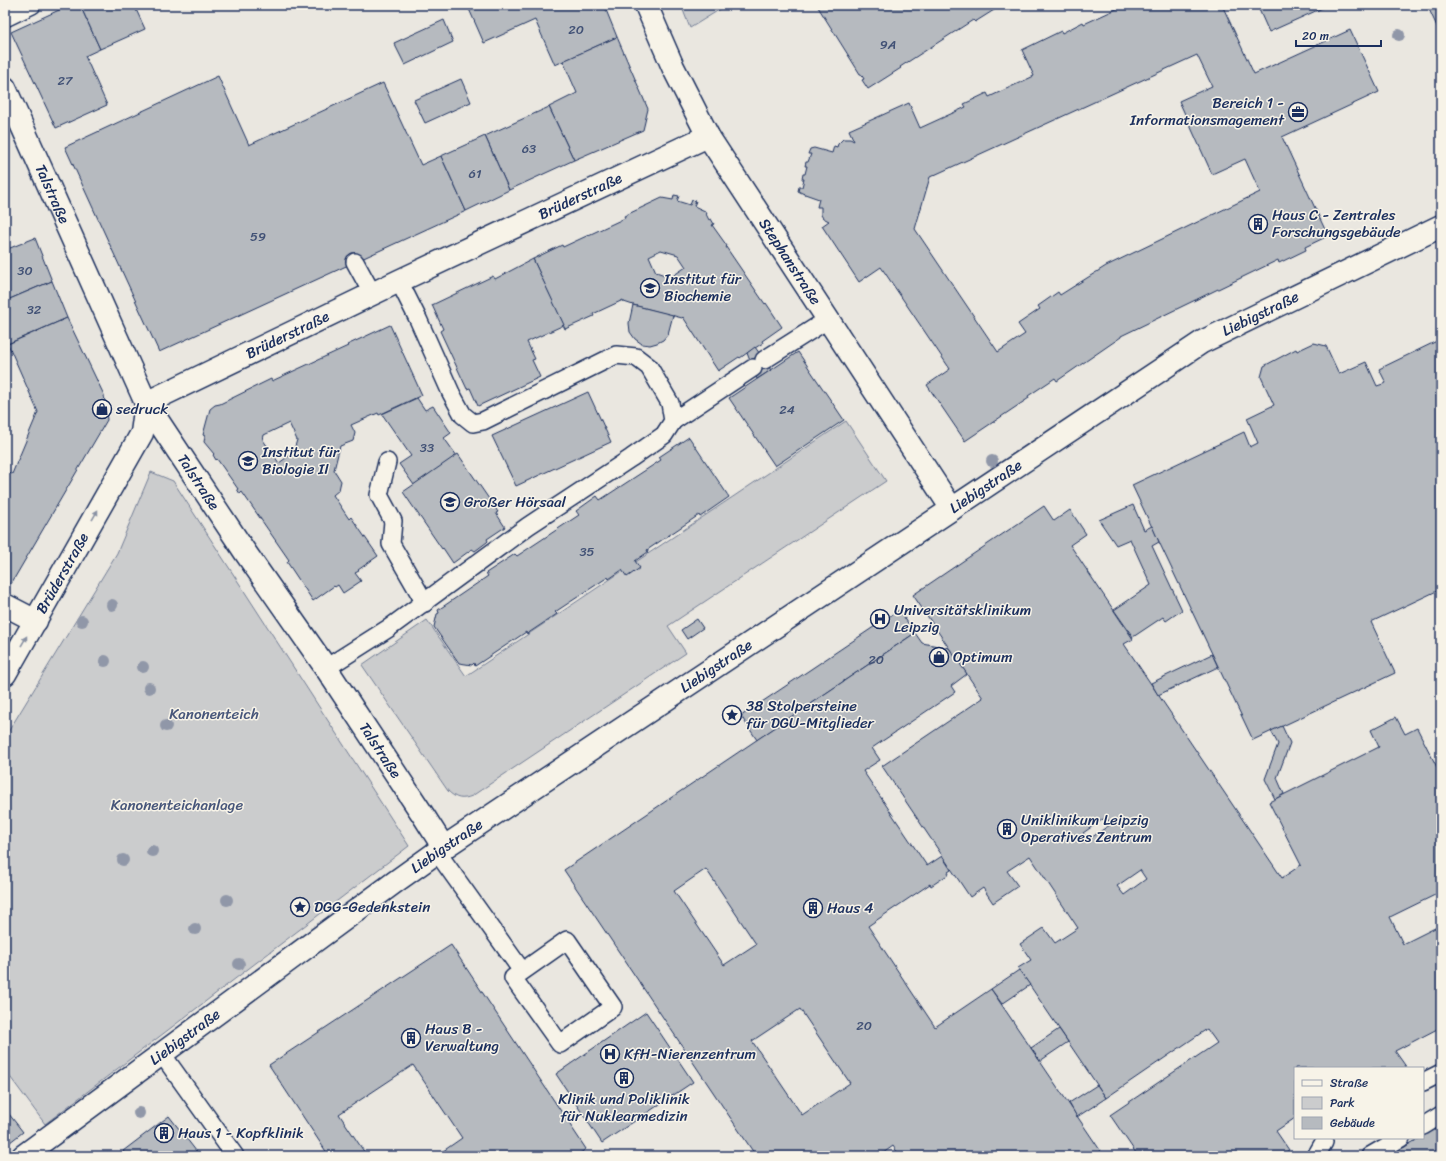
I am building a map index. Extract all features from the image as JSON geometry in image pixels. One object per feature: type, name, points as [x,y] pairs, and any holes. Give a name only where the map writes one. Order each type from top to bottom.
[{"type":"street","name":"Stephanstraße","points":[[646,5],[673,67],[708,136],[952,509]]},
{"type":"street","name":"Talstraße","points":[[5,88],[146,403],[241,546],[326,668],[426,818],[441,850]]},
{"type":"street","name":"Brüderstraße","points":[[5,674],[142,434],[146,403],[373,295],[399,281],[708,136]]},
{"type":"street","name":"Liebigstraße","points":[[24,1156],[388,886],[1202,342],[1441,226]]},
{"type":"street","points":[[5,605],[36,621]]},
{"type":"lane","points":[[5,18],[32,5]]},
{"type":"lane","points":[[355,262],[373,295]]},
{"type":"lane","points":[[399,281],[418,318],[451,393],[464,415],[474,423],[483,421],[616,355],[636,357],[649,367],[670,403],[673,421]]},
{"type":"lane","points":[[326,668],[389,628],[528,526],[631,458],[664,434],[673,421],[827,320]]},
{"type":"lane","points":[[387,462],[379,495],[393,521],[391,544],[425,603]]},
{"type":"lane","points":[[441,850],[522,971]]},
{"type":"lane","points":[[567,940],[613,1007],[560,1044],[513,978],[522,971],[567,940]]},
{"type":"lane","points":[[162,1054],[235,1156]]},
{"type":"lane","points":[[1424,1082],[1441,1073]]},
{"type":"lane","points":[[1424,1125],[1441,1115]]},
{"type":"lane","points":[[1370,1156],[1399,1139]]},
{"type":"green space","points":[[681,5],[727,5],[690,28]]},
{"type":"green space","points":[[846,421],[886,481],[668,626],[686,653],[472,796],[459,798],[448,791],[362,665],[427,620],[466,676]]},
{"type":"green space","name":"Kanonenteichanlage","points":[[151,472],[173,481],[409,846],[45,1124],[5,1070],[5,737],[117,553]]},
{"type":"building","points":[[70,5],[80,5],[100,49],[85,56],[107,105],[56,128],[11,32]]},
{"type":"building","points":[[80,5],[134,5],[145,29],[100,49]]},
{"type":"building","points":[[478,5],[604,5],[617,37],[555,65],[535,20],[484,43],[469,9]]},
{"type":"building","points":[[821,5],[1002,5],[975,22],[973,20],[868,89],[862,80],[864,79],[861,74],[818,7]]},
{"type":"building","name":"Haus C - Zentrales Forschungsgebäude","points":[[1125,5],[1222,5],[1254,74],[1350,30],[1379,92],[1282,137],[1328,236],[1305,247],[1306,250],[1279,263],[1278,260],[1121,336],[1057,381],[1055,378],[1028,396],[1029,398],[965,441],[927,385],[950,369],[881,267],[859,282],[822,226],[829,221],[821,215],[821,207],[817,207],[819,199],[798,191],[799,187],[802,187],[804,179],[802,179],[803,174],[805,174],[807,166],[805,166],[806,162],[808,162],[811,154],[808,154],[810,149],[814,148],[832,153],[834,146],[837,147],[843,139],[850,139],[854,141],[849,130],[909,103],[920,128],[966,107],[964,104],[987,93],[989,97],[1034,76],[1022,50],[1061,31],[1062,33],[1083,22],[1084,24]],"holes":[[[1197,55],[1212,86],[1179,101],[1212,174],[1245,159],[1260,192],[1106,266],[1060,295],[1058,292],[1038,306],[1040,309],[1018,324],[1025,334],[998,352],[915,229],[930,177]]]},
{"type":"building","points":[[1257,5],[1329,5],[1269,32]]},
{"type":"building","points":[[1427,5],[1441,5],[1441,35]]},
{"type":"building","points":[[444,20],[453,42],[405,65],[394,43]]},
{"type":"building","points":[[617,37],[648,109],[643,130],[574,160],[549,107],[577,93],[563,61]]},
{"type":"building","points":[[218,76],[249,145],[383,83],[421,165],[441,156],[466,211],[159,352],[65,147]]},
{"type":"building","points":[[461,79],[471,102],[425,123],[414,100]]},
{"type":"building","points":[[549,107],[574,160],[509,190],[485,136]]},
{"type":"building","points":[[485,136],[509,190],[466,211],[441,156]]},
{"type":"building","name":"Institut für Biochemie","points":[[674,195],[679,196],[677,201],[690,205],[692,200],[696,201],[694,206],[705,211],[709,220],[711,219],[714,224],[712,225],[727,246],[726,247],[782,327],[762,341],[763,343],[718,371],[683,317],[682,318],[633,305],[624,302],[623,300],[593,314],[594,316],[565,329],[533,259],[562,245],[563,247],[625,218],[624,216],[662,198],[673,200]],"holes":[[[661,250],[678,255],[686,267],[671,277],[656,272],[649,256]]]},
{"type":"building","points":[[35,238],[52,281],[5,301],[5,250]]},
{"type":"building","points":[[533,259],[564,325],[527,342],[535,359],[532,360],[540,377],[478,406],[470,388],[467,389],[440,331],[443,329],[432,305],[493,276],[495,279]]},
{"type":"building","points":[[52,281],[67,318],[5,345],[5,301]]},
{"type":"building","points":[[633,305],[673,315],[668,334],[663,340],[650,345],[642,344],[635,339],[630,332],[629,323]]},
{"type":"building","points":[[67,318],[104,395],[107,420],[11,584],[5,581],[5,471],[12,474],[38,412],[8,344]]},
{"type":"building","name":"Institut für Biologie II","points":[[390,325],[422,395],[379,415],[378,413],[351,425],[355,433],[353,441],[340,446],[334,470],[341,481],[339,490],[333,495],[349,519],[351,517],[378,556],[355,573],[361,581],[343,593],[338,585],[335,587],[334,586],[313,601],[287,562],[289,560],[242,492],[240,494],[217,459],[216,460],[213,455],[214,454],[204,442],[205,436],[203,435],[210,409],[215,405],[271,379],[272,381],[348,346],[347,345]],"holes":[[[289,423],[297,440],[293,453],[279,463],[263,440],[264,435]]]},
{"type":"building","points":[[1441,339],[1441,589],[1371,622],[1395,673],[1253,740],[1132,485],[1244,432],[1250,447],[1258,443],[1247,418],[1274,405],[1261,377],[1264,366],[1296,349],[1297,351],[1314,343],[1326,346],[1339,374],[1366,362],[1377,386],[1386,383],[1379,369]]},
{"type":"building","points":[[755,347],[771,370],[757,379],[747,353]]},
{"type":"building","points":[[798,352],[844,420],[775,466],[729,398]]},
{"type":"building","points":[[588,392],[611,442],[516,486],[492,436]]},
{"type":"building","points":[[417,398],[425,410],[433,406],[451,433],[444,438],[457,456],[414,485],[399,464],[411,456],[382,414]]},
{"type":"building","points":[[689,437],[729,497],[647,550],[648,552],[635,561],[640,568],[627,577],[622,570],[609,579],[608,577],[555,612],[557,614],[527,634],[526,632],[475,666],[474,663],[472,665],[459,663],[434,627],[437,614],[439,613],[438,610],[488,576],[486,573],[515,554],[517,556],[579,515],[576,511],[597,496],[600,500],[661,460],[659,457]]},
{"type":"building","name":"Großer Hörsaal","points":[[458,454],[498,512],[496,513],[505,527],[487,539],[487,542],[475,551],[472,549],[453,563],[403,492]]},
{"type":"building","points":[[1133,505],[1144,530],[1152,526],[1159,542],[1152,546],[1182,610],[1166,621],[1163,617],[1133,637],[1114,610],[1151,585],[1130,539],[1116,545],[1099,520]]},
{"type":"building","name":"Uniklinikum Leipzig Operatives Zentrum","points":[[1044,506],[1054,521],[1070,510],[1086,534],[1070,545],[1133,639],[1124,644],[1282,878],[1301,865],[1269,802],[1379,747],[1371,730],[1396,717],[1405,734],[1417,728],[1441,775],[1441,892],[1390,917],[1403,944],[1441,925],[1441,1027],[1395,1051],[1406,1067],[1294,1067],[1294,1119],[1276,1131],[1289,1150],[1279,1156],[1138,1156],[1110,1115],[1217,1043],[1207,1029],[1106,1098],[1018,968],[1031,960],[1020,944],[1044,928],[1055,943],[1078,928],[1030,856],[1007,871],[1018,886],[993,903],[983,888],[970,897],[882,766],[983,698],[913,595]],"holes":[[[1106,817],[1111,824],[1088,840],[1083,833]],[[1140,870],[1146,879],[1124,895],[1117,886]]]},
{"type":"building","points":[[899,610],[915,633],[757,740],[741,716]]},
{"type":"building","points":[[697,619],[703,628],[687,639],[681,630]]},
{"type":"building","name":"Haus 4","points":[[915,633],[922,643],[949,648],[967,674],[951,686],[955,692],[872,748],[880,760],[863,771],[927,866],[942,856],[951,870],[948,872],[949,874],[931,886],[930,884],[868,926],[935,1027],[991,989],[1102,1153],[1099,1156],[900,1156],[893,1146],[879,1156],[756,1156],[564,870]],"holes":[[[706,869],[756,944],[724,965],[674,891]],[[800,1009],[850,1083],[802,1115],[752,1041]]]},
{"type":"building","points":[[1212,654],[1218,667],[1158,695],[1151,683]]},
{"type":"building","points":[[1282,726],[1290,743],[1277,778],[1284,794],[1275,799],[1265,779],[1278,744],[1271,731]]},
{"type":"building","name":"Haus B - Verwaltung","points":[[451,945],[586,1149],[576,1156],[436,1156],[462,1138],[413,1065],[339,1114],[367,1156],[329,1156],[269,1065]]},
{"type":"building","points":[[1019,970],[1030,985],[1002,1004],[991,989]]},
{"type":"building","name":"Klinik und Poliklinik für Nuklearmedizin","points":[[646,1012],[693,1082],[602,1143],[556,1074]]},
{"type":"building","points":[[1059,1029],[1068,1042],[1040,1061],[1031,1048]]},
{"type":"building","points":[[1097,1085],[1106,1098],[1077,1117],[1069,1103]]},
{"type":"building","points":[[5,1109],[23,1132],[5,1146]]},
{"type":"building","name":"Haus 1 - Kopfklinik","points":[[169,1116],[200,1156],[127,1156],[123,1151]]},
{"type":"building","points":[[1441,1126],[1441,1156],[1388,1156],[1418,1139],[1424,1139],[1424,1135]]},
{"type":"place","name":"Bereich 1 - Informationsmagement","points":[[1298,112]]},
{"type":"place","name":"Haus C - Zentrales Forschungsgebäude","points":[[1258,224]]},
{"type":"place","name":"Institut für Biochemie","points":[[650,288]]},
{"type":"place","name":"sedruck","points":[[102,409]]},
{"type":"place","name":"Institut für Biologie II","points":[[248,461]]},
{"type":"place","name":"Großer Hörsaal","points":[[450,502]]},
{"type":"place","name":"Universitätsklinikum Leipzig","points":[[880,619]]},
{"type":"place","name":"Optimum","points":[[939,657]]},
{"type":"place","name":"38 Stolpersteine für DGU-Mitglieder","points":[[732,715]]},
{"type":"place","name":"Uniklinikum Leipzig Operatives Zentrum","points":[[1007,829]]},
{"type":"place","name":"DGG-Gedenkstein","points":[[300,907]]},
{"type":"place","name":"Haus 4","points":[[813,908]]},
{"type":"place","name":"Haus B - Verwaltung","points":[[411,1038]]},
{"type":"place","name":"KfH-Nierenzentrum","points":[[610,1054]]},
{"type":"place","name":"Klinik und Poliklinik für Nuklearmedizin","points":[[624,1078]]},
{"type":"place","name":"Haus 1 - Kopfklinik","points":[[164,1133]]},
{"type":"park label","name":"Kanonenteich","points":[[214,714]]}]
